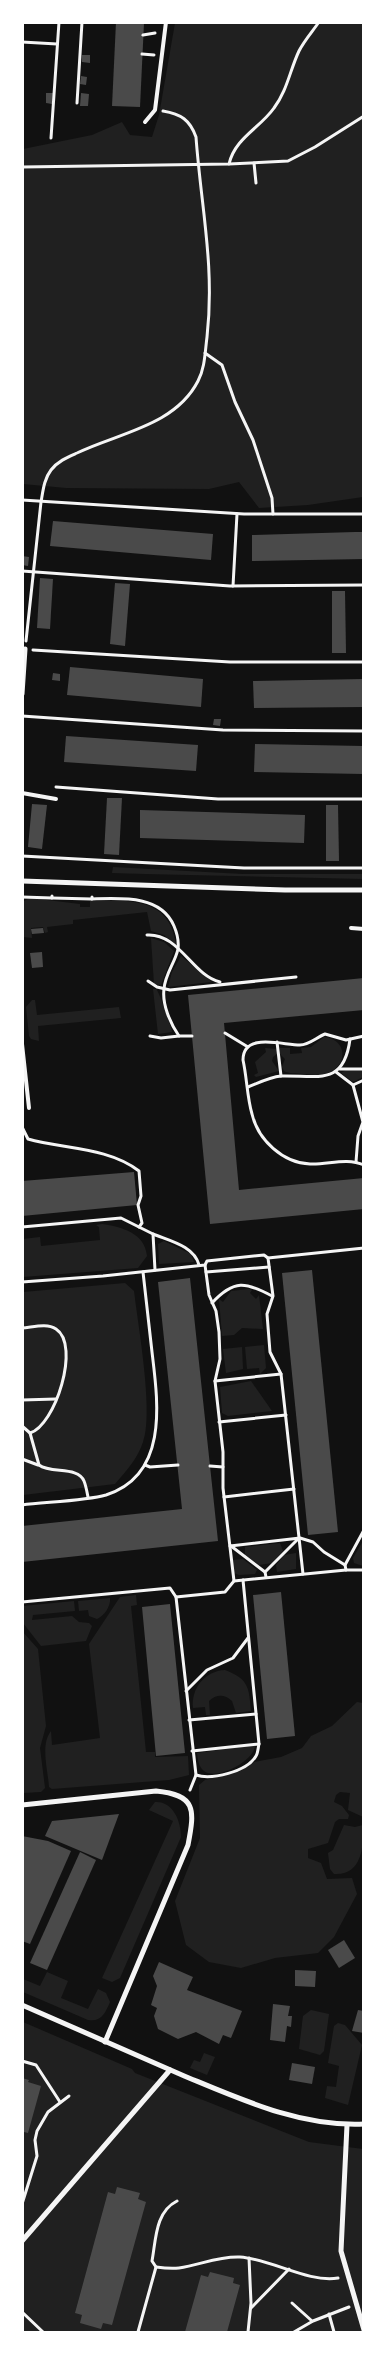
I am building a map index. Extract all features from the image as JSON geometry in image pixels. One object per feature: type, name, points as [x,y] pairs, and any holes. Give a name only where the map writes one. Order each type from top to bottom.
[{"type":"street","points":[[22,694],[25,649]]},
{"type":"street","points":[[22,880],[285,890],[364,890]]},
{"type":"street","points":[[22,1805],[156,1791],[173,1793],[186,1798],[190,1808],[192,1823],[188,1845],[105,2042]]},
{"type":"street","points":[[22,2005],[253,2105],[291,2115],[347,2125],[364,2124]]},
{"type":"street","points":[[22,2241],[170,2070]]},
{"type":"street","points":[[347,2125],[340,2237],[341,2251],[364,2330]]},
{"type":"lane","points":[[145,122],[155,110],[166,22]]},
{"type":"lane","points":[[22,793],[56,799]]},
{"type":"lane","points":[[351,928],[364,929]]},
{"type":"lane","points":[[22,1044],[25,1093],[29,1108]]},
{"type":"path","points":[[51,138],[59,22]]},
{"type":"path","points":[[77,103],[82,22]]},
{"type":"path","points":[[229,164],[231,155],[238,144],[274,108],[288,81],[299,50],[319,22]]},
{"type":"path","points":[[22,42],[57,44]]},
{"type":"path","points":[[155,110],[182,116],[192,125],[196,137],[210,253],[208,325],[205,353],[198,381],[177,408],[161,419],[62,460],[52,469],[45,482],[41,502],[25,649],[230,662],[364,662]]},
{"type":"path","points":[[22,166],[198,165],[288,161],[315,147],[364,116]]},
{"type":"path","points":[[254,163],[256,183]]},
{"type":"path","points":[[205,353],[222,365],[235,402],[254,440],[272,498],[273,514]]},
{"type":"path","points":[[22,500],[237,514],[364,514]]},
{"type":"path","points":[[233,586],[237,514]]},
{"type":"path","points":[[22,571],[233,586],[364,585]]},
{"type":"path","points":[[22,716],[223,730],[364,731]]},
{"type":"path","points":[[53,787],[218,799],[364,799]]},
{"type":"path","points":[[22,856],[244,868],[364,868]]},
{"type":"path","points":[[22,897],[92,898],[136,901],[160,906],[171,919],[176,930],[178,949],[164,989],[169,1016],[179,1036]]},
{"type":"path","points":[[147,935],[160,937],[178,949],[209,977],[222,983]]},
{"type":"path","points":[[148,981],[164,989],[296,977]]},
{"type":"path","points":[[224,1033],[248,1046]]},
{"type":"path","points":[[364,1036],[346,1040],[325,1034],[300,1045],[260,1042],[248,1046],[243,1053],[252,1115],[263,1137],[278,1154],[295,1162],[311,1164],[356,1162],[364,1165]]},
{"type":"path","points":[[150,1036],[161,1038],[192,1036]]},
{"type":"path","points":[[248,1088],[281,1076],[326,1076],[336,1072],[340,1069],[349,1051],[350,1039]]},
{"type":"path","points":[[278,1042],[281,1076]]},
{"type":"path","points":[[340,1069],[364,1070]]},
{"type":"path","points":[[336,1072],[353,1085],[363,1122],[358,1136],[356,1162]]},
{"type":"path","points":[[353,1085],[364,1080]]},
{"type":"path","points":[[22,1127],[28,1139],[108,1156],[129,1164],[139,1171],[141,1196],[138,1205],[142,1223],[139,1227]]},
{"type":"path","points":[[22,1227],[121,1218],[191,1250],[197,1257],[199,1266]]},
{"type":"path","points":[[153,1234],[156,1270]]},
{"type":"path","points":[[22,1282],[199,1266],[205,1265],[208,1261],[264,1255],[268,1258],[364,1248]]},
{"type":"path","points":[[268,1258],[272,1296],[267,1314],[270,1352],[281,1374],[303,1574]]},
{"type":"path","points":[[205,1265],[209,1295],[218,1325],[220,1359],[215,1381],[224,1497],[234,1581]]},
{"type":"path","points":[[206,1272],[269,1267]]},
{"type":"path","points":[[22,1505],[106,1495],[123,1487],[145,1465],[158,1420],[143,1272]]},
{"type":"path","points":[[212,1303],[223,1291],[237,1286],[249,1285],[272,1296]]},
{"type":"path","points":[[22,1328],[47,1326],[63,1335],[67,1343],[65,1372],[56,1399],[49,1416],[40,1428],[30,1433]]},
{"type":"path","points":[[215,1381],[281,1374]]},
{"type":"path","points":[[22,1400],[56,1399]]},
{"type":"path","points":[[219,1422],[286,1415]]},
{"type":"path","points":[[22,1426],[30,1433],[39,1465]]},
{"type":"path","points":[[22,1459],[39,1465],[45,1470],[65,1471],[80,1475],[84,1480],[88,1497]]},
{"type":"path","points":[[145,1465],[150,1467],[178,1466]]},
{"type":"path","points":[[210,1466],[223,1467]]},
{"type":"path","points":[[224,1497],[294,1490]]},
{"type":"path","points":[[346,1570],[345,1564],[364,1530]]},
{"type":"path","points":[[265,1572],[300,1538]]},
{"type":"path","points":[[230,1546],[300,1538],[312,1542],[324,1552],[345,1564]]},
{"type":"path","points":[[230,1546],[265,1572],[266,1578]]},
{"type":"path","points":[[176,1597],[225,1592],[234,1581],[346,1570],[364,1570]]},
{"type":"path","points":[[196,1775],[211,1776],[241,1768],[256,1756],[258,1744],[256,1714],[243,1580]]},
{"type":"path","points":[[22,1602],[170,1588],[176,1597],[196,1775],[190,1790]]},
{"type":"path","points":[[186,1691],[207,1670],[233,1658],[248,1638]]},
{"type":"path","points":[[189,1720],[256,1714]]},
{"type":"path","points":[[192,1751],[258,1744]]},
{"type":"path","points":[[22,2061],[36,2065],[60,2102]]},
{"type":"path","points":[[22,2204],[37,2156],[35,2140],[38,2131],[48,2112],[69,2096]]},
{"type":"path","points":[[138,2332],[156,2267],[152,2261],[158,2225],[164,2212],[177,2201]]},
{"type":"path","points":[[156,2267],[179,2268],[220,2258],[248,2258],[323,2278],[348,2276]]},
{"type":"path","points":[[248,2258],[251,2308],[248,2332]]},
{"type":"path","points":[[251,2308],[289,2269]]},
{"type":"path","points":[[292,2304],[312,2321]]},
{"type":"path","points":[[294,2332],[312,2321],[356,2305]]},
{"type":"path","points":[[22,2312],[43,2332]]},
{"type":"path","points":[[329,2314],[334,2332]]},
{"type":"shaded area","points":[[175,23],[363,23],[363,497],[308,505],[259,508],[239,482],[209,489],[66,488],[23,484],[23,149],[92,135],[122,122],[130,135],[152,137],[159,115]]},
{"type":"shaded area","points":[[113,867],[243,874],[363,874],[364,879],[112,873]]},
{"type":"shaded area","points":[[30,898],[80,904],[80,907],[90,907],[90,901],[133,902],[145,905],[156,910],[166,918],[172,929],[176,945],[164,935],[151,931],[147,912],[73,920],[73,924],[47,927],[48,932],[45,933],[43,927],[31,928],[32,938],[23,937],[22,902]]},
{"type":"shaded area","points":[[151,938],[164,942],[174,951],[161,985],[154,984]]},
{"type":"shaded area","points":[[181,956],[211,982],[168,987],[172,972]]},
{"type":"shaded area","points":[[153,989],[156,989],[160,996],[172,1032],[158,1034]]},
{"type":"shaded area","points":[[32,1000],[35,1000],[37,1015],[119,1007],[121,1018],[38,1026],[39,1041],[31,1039],[29,1036],[26,1007]]},
{"type":"shaded area","points":[[324,1037],[337,1042],[341,1047],[342,1057],[336,1068],[330,1072],[317,1075],[284,1071],[282,1067],[285,1059],[280,1054],[280,1048],[290,1048],[290,1054],[302,1053],[301,1048],[311,1047]]},
{"type":"shaded area","points":[[265,1048],[277,1049],[277,1054],[273,1057],[272,1061],[279,1071],[256,1077],[254,1075],[258,1073],[255,1062],[266,1052]]},
{"type":"shaded area","points":[[346,1070],[363,1070],[363,1077],[353,1082],[341,1073]]},
{"type":"shaded area","points":[[102,1224],[131,1232],[142,1242],[147,1256],[138,1268],[23,1277],[23,1239],[40,1237],[41,1246],[100,1240],[99,1227],[96,1225]]},
{"type":"shaded area","points":[[164,1241],[191,1254],[194,1262],[159,1264],[158,1244]]},
{"type":"shaded area","points":[[125,1283],[134,1291],[144,1368],[147,1411],[146,1429],[141,1448],[115,1484],[23,1495],[23,1292]]},
{"type":"shaded area","points":[[252,1290],[250,1293],[256,1299],[259,1295],[263,1329],[242,1328],[234,1335],[222,1336],[219,1299],[223,1302],[231,1291]]},
{"type":"shaded area","points":[[264,1345],[266,1368],[260,1374],[259,1368],[247,1369],[245,1347]]},
{"type":"shaded area","points":[[242,1347],[243,1369],[226,1373],[223,1349]]},
{"type":"shaded area","points":[[251,1381],[272,1411],[228,1416],[222,1413],[220,1387]]},
{"type":"shaded area","points":[[363,1541],[363,1566],[354,1563],[353,1558]]},
{"type":"shaded area","points":[[280,1543],[283,1551],[272,1563],[259,1565],[245,1555],[245,1547]]},
{"type":"shaded area","points":[[296,1553],[296,1569],[277,1572],[276,1565],[284,1555]]},
{"type":"shaded area","points":[[243,1559],[257,1570],[255,1574],[239,1575],[234,1573],[233,1560]]},
{"type":"shaded area","points":[[136,1595],[137,1605],[131,1606],[146,1752],[155,1752],[155,1757],[188,1756],[189,1775],[169,1780],[52,1789],[49,1787],[45,1750],[48,1737],[51,1731],[52,1745],[100,1738],[89,1644],[120,1597]]},
{"type":"shaded area","points":[[110,1598],[106,1610],[97,1619],[89,1616],[88,1610],[79,1611],[78,1601]]},
{"type":"shaded area","points":[[74,1601],[75,1611],[33,1615],[32,1620],[72,1616],[79,1622],[89,1623],[92,1626],[86,1641],[41,1646],[23,1623],[23,1606]]},
{"type":"shaded area","points":[[22,1631],[38,1649],[46,1726],[40,1748],[45,1788],[41,1792],[23,1793]]},
{"type":"shaded area","points":[[225,1670],[239,1677],[246,1685],[251,1711],[236,1713],[232,1701],[220,1696],[209,1701],[210,1715],[206,1715],[205,1707],[193,1708],[194,1694],[201,1682],[211,1674]]},
{"type":"shaded area","points":[[357,1702],[363,1703],[363,1817],[348,1810],[350,1793],[340,1792],[336,1795],[334,1802],[342,1806],[349,1815],[348,1819],[339,1819],[335,1822],[328,1843],[308,1849],[308,1858],[321,1863],[327,1879],[352,1878],[357,1894],[334,1937],[318,1953],[275,1958],[241,1968],[209,1962],[186,1945],[175,1901],[200,1838],[199,1785],[205,1780],[238,1772],[254,1762],[281,1757],[302,1748],[311,1736],[332,1726]]},
{"type":"shaded area","points":[[255,1745],[249,1757],[242,1763],[234,1768],[217,1773],[210,1773],[202,1769],[197,1753]]},
{"type":"shaded area","points":[[155,1802],[167,1805],[175,1813],[181,1837],[120,1978],[112,1982],[102,1978],[173,1821],[149,1810]]},
{"type":"shaded area","points":[[344,1825],[355,1827],[363,1825],[362,1850],[356,1865],[343,1873],[334,1874],[330,1869],[328,1853],[333,1850]]},
{"type":"shaded area","points":[[47,1972],[68,1981],[61,1998],[88,2009],[98,1989],[106,1993],[110,2002],[105,2013],[97,2020],[88,2020],[23,1992],[23,1979],[40,1986]]},
{"type":"shaded area","points":[[311,2010],[329,2014],[324,2051],[320,2055],[299,2049],[303,2016]]},
{"type":"shaded area","points":[[23,2022],[132,2069],[135,2073],[309,2142],[363,2149],[363,2332],[23,2332]]},
{"type":"shaded area","points":[[338,2023],[345,2025],[362,2045],[348,2105],[325,2098],[327,2086],[336,2087],[339,2066],[328,2063],[334,2026]]},
{"type":"shaded area","points":[[204,2053],[215,2057],[207,2075],[190,2068],[194,2060],[200,2062]]},
{"type":"building","points":[[116,22],[144,23],[140,107],[112,106]]},
{"type":"building","points":[[82,55],[90,55],[90,63],[82,62]]},
{"type":"building","points":[[81,76],[87,77],[86,85],[80,84]]},
{"type":"building","points":[[46,93],[53,93],[52,104],[46,103]]},
{"type":"building","points":[[81,93],[89,94],[88,106],[80,106]]},
{"type":"building","points":[[53,521],[213,534],[211,560],[50,546]]},
{"type":"building","points":[[364,532],[364,559],[252,561],[252,535]]},
{"type":"building","points":[[22,556],[29,557],[28,566],[22,565]]},
{"type":"building","points":[[40,578],[53,579],[50,629],[37,628]]},
{"type":"building","points":[[115,583],[130,584],[125,646],[110,644]]},
{"type":"building","points":[[332,591],[345,591],[346,653],[332,653]]},
{"type":"building","points":[[70,667],[203,679],[201,707],[67,695]]},
{"type":"building","points":[[53,673],[60,674],[60,681],[52,680]]},
{"type":"building","points":[[364,679],[364,707],[254,708],[253,681]]},
{"type":"building","points":[[214,719],[221,719],[220,726],[213,725]]},
{"type":"building","points":[[66,736],[198,745],[196,771],[64,762]]},
{"type":"building","points":[[255,744],[364,746],[364,774],[254,772]]},
{"type":"building","points":[[107,798],[122,798],[119,855],[104,854]]},
{"type":"building","points":[[32,804],[47,805],[42,849],[28,847]]},
{"type":"building","points":[[326,805],[338,805],[339,861],[326,861]]},
{"type":"building","points":[[140,810],[305,815],[304,843],[140,838]]},
{"type":"building","points":[[43,928],[44,933],[32,934],[31,929]]},
{"type":"building","points":[[42,952],[43,967],[32,968],[30,953]]},
{"type":"building","points":[[364,978],[364,1010],[224,1023],[239,1190],[364,1178],[364,1209],[210,1224],[188,995]]},
{"type":"building","points":[[134,1172],[137,1205],[22,1216],[22,1181]]},
{"type":"building","points":[[312,1270],[338,1532],[308,1535],[282,1273]]},
{"type":"building","points":[[190,1278],[218,1541],[22,1562],[22,1526],[182,1509],[158,1282]]},
{"type":"building","points":[[281,1592],[295,1736],[267,1739],[253,1595]]},
{"type":"building","points":[[170,1604],[185,1753],[156,1756],[142,1607]]},
{"type":"building","points":[[119,1814],[102,1860],[45,1836],[52,1821]]},
{"type":"building","points":[[22,1836],[48,1841],[71,1851],[30,1944],[22,1941]]},
{"type":"building","points":[[80,1852],[96,1860],[47,1970],[30,1963]]},
{"type":"building","points":[[344,1940],[355,1958],[339,1968],[328,1950]]},
{"type":"building","points":[[159,1962],[193,1977],[187,1990],[242,2011],[231,2038],[223,2035],[219,2044],[196,2032],[178,2039],[158,2029],[154,2016],[157,2008],[151,2005],[157,1986],[153,1976]]},
{"type":"building","points":[[295,1970],[316,1971],[315,1987],[295,1986]]},
{"type":"building","points":[[273,2004],[290,2006],[288,2016],[292,2016],[291,2027],[287,2026],[285,2042],[270,2040]]},
{"type":"building","points":[[358,2010],[364,2011],[364,2033],[352,2031]]},
{"type":"building","points":[[292,2063],[315,2067],[312,2084],[289,2080]]},
{"type":"building","points":[[22,2078],[41,2086],[28,2133],[24,2132],[23,2136]]},
{"type":"building","points":[[117,2187],[140,2193],[138,2199],[146,2202],[112,2325],[103,2323],[101,2329],[80,2323],[82,2315],[75,2313],[108,2192],[115,2194]]},
{"type":"building","points":[[210,2272],[234,2278],[233,2283],[240,2285],[227,2332],[185,2332],[201,2275],[208,2277]]}]
